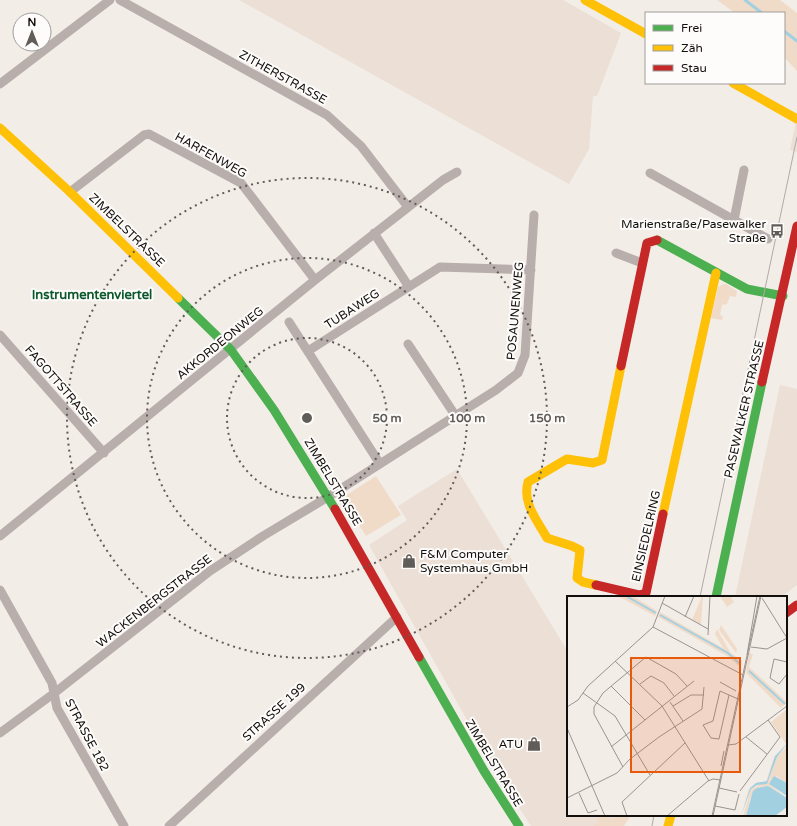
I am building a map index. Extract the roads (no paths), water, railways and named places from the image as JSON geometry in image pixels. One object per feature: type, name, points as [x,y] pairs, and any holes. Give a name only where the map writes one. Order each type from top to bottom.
[{"type":"street","points":[[0,84],[110,0]]},
{"type":"street","name":"ZITHERSTRASSE","points":[[120,0],[327,115],[361,146],[408,207]]},
{"type":"street","points":[[585,0],[645,33]]},
{"type":"street","points":[[735,84],[797,119]]},
{"type":"street","name":"ZIMBELSTRASSE","points":[[0,128],[70,192],[231,350],[274,410],[328,497],[484,772],[519,826]]},
{"type":"street","name":"HARFENWEG","points":[[70,192],[144,134],[149,134],[241,183],[315,280]]},
{"type":"street","points":[[734,220],[744,170]]},
{"type":"street","name":"AKKORDEONWEG","points":[[0,536],[374,233],[442,180],[457,172]]},
{"type":"street","points":[[650,173],[768,239]]},
{"type":"street","name":"POSAUNENWEG","points":[[328,497],[518,374],[523,365],[525,355],[534,215]]},
{"type":"street","name":"PASEWALKER STRASSE","points":[[716,596],[761,383],[783,296],[797,226]]},
{"type":"street","points":[[374,233],[409,287]]},
{"type":"street","name":"EINSIEDELRING","points":[[716,273],[646,593],[639,595],[583,582],[577,578],[580,550],[574,546],[554,542],[547,538],[525,497],[525,489],[528,482],[567,459],[593,463],[602,460],[647,243],[653,240],[659,240],[747,289],[783,296]]},
{"type":"street","points":[[616,253],[642,263]]},
{"type":"street","name":"TUBAWEG","points":[[308,351],[440,267],[531,270]]},
{"type":"street","points":[[289,322],[380,464]]},
{"type":"street","name":"FAGOTTSTRASSE","points":[[0,334],[104,453]]},
{"type":"street","points":[[408,344],[455,415]]},
{"type":"street","name":"WACKENBERGSTRASSE","points":[[0,733],[53,694],[210,571],[263,536],[328,497]]},
{"type":"street","name":"STRASSE 182","points":[[0,590],[52,683],[57,708],[124,826]]},
{"type":"street","points":[[787,612],[797,605]]},
{"type":"street","name":"STRASSE 199","points":[[169,826],[397,617]]},
{"type":"street","points":[[668,826],[670,816]]},
{"type":"waterway","points":[[745,0],[761,12]]},
{"type":"waterway","points":[[785,32],[797,41]]},
{"type":"tram line","points":[[700,596],[797,137]]},
{"type":"tram line","points":[[652,826],[654,816]]},
{"type":"place","name":"Marienstraße/Pasewalker Straße","points":[[777,231]]},
{"type":"place","name":"F&M Computer Systemhaus GmbH","points":[[409,561]]},
{"type":"place","name":"ATU","points":[[534,744]]},
{"type":"district","name":"Instrumentenviertel","points":[[92,294]]}]
